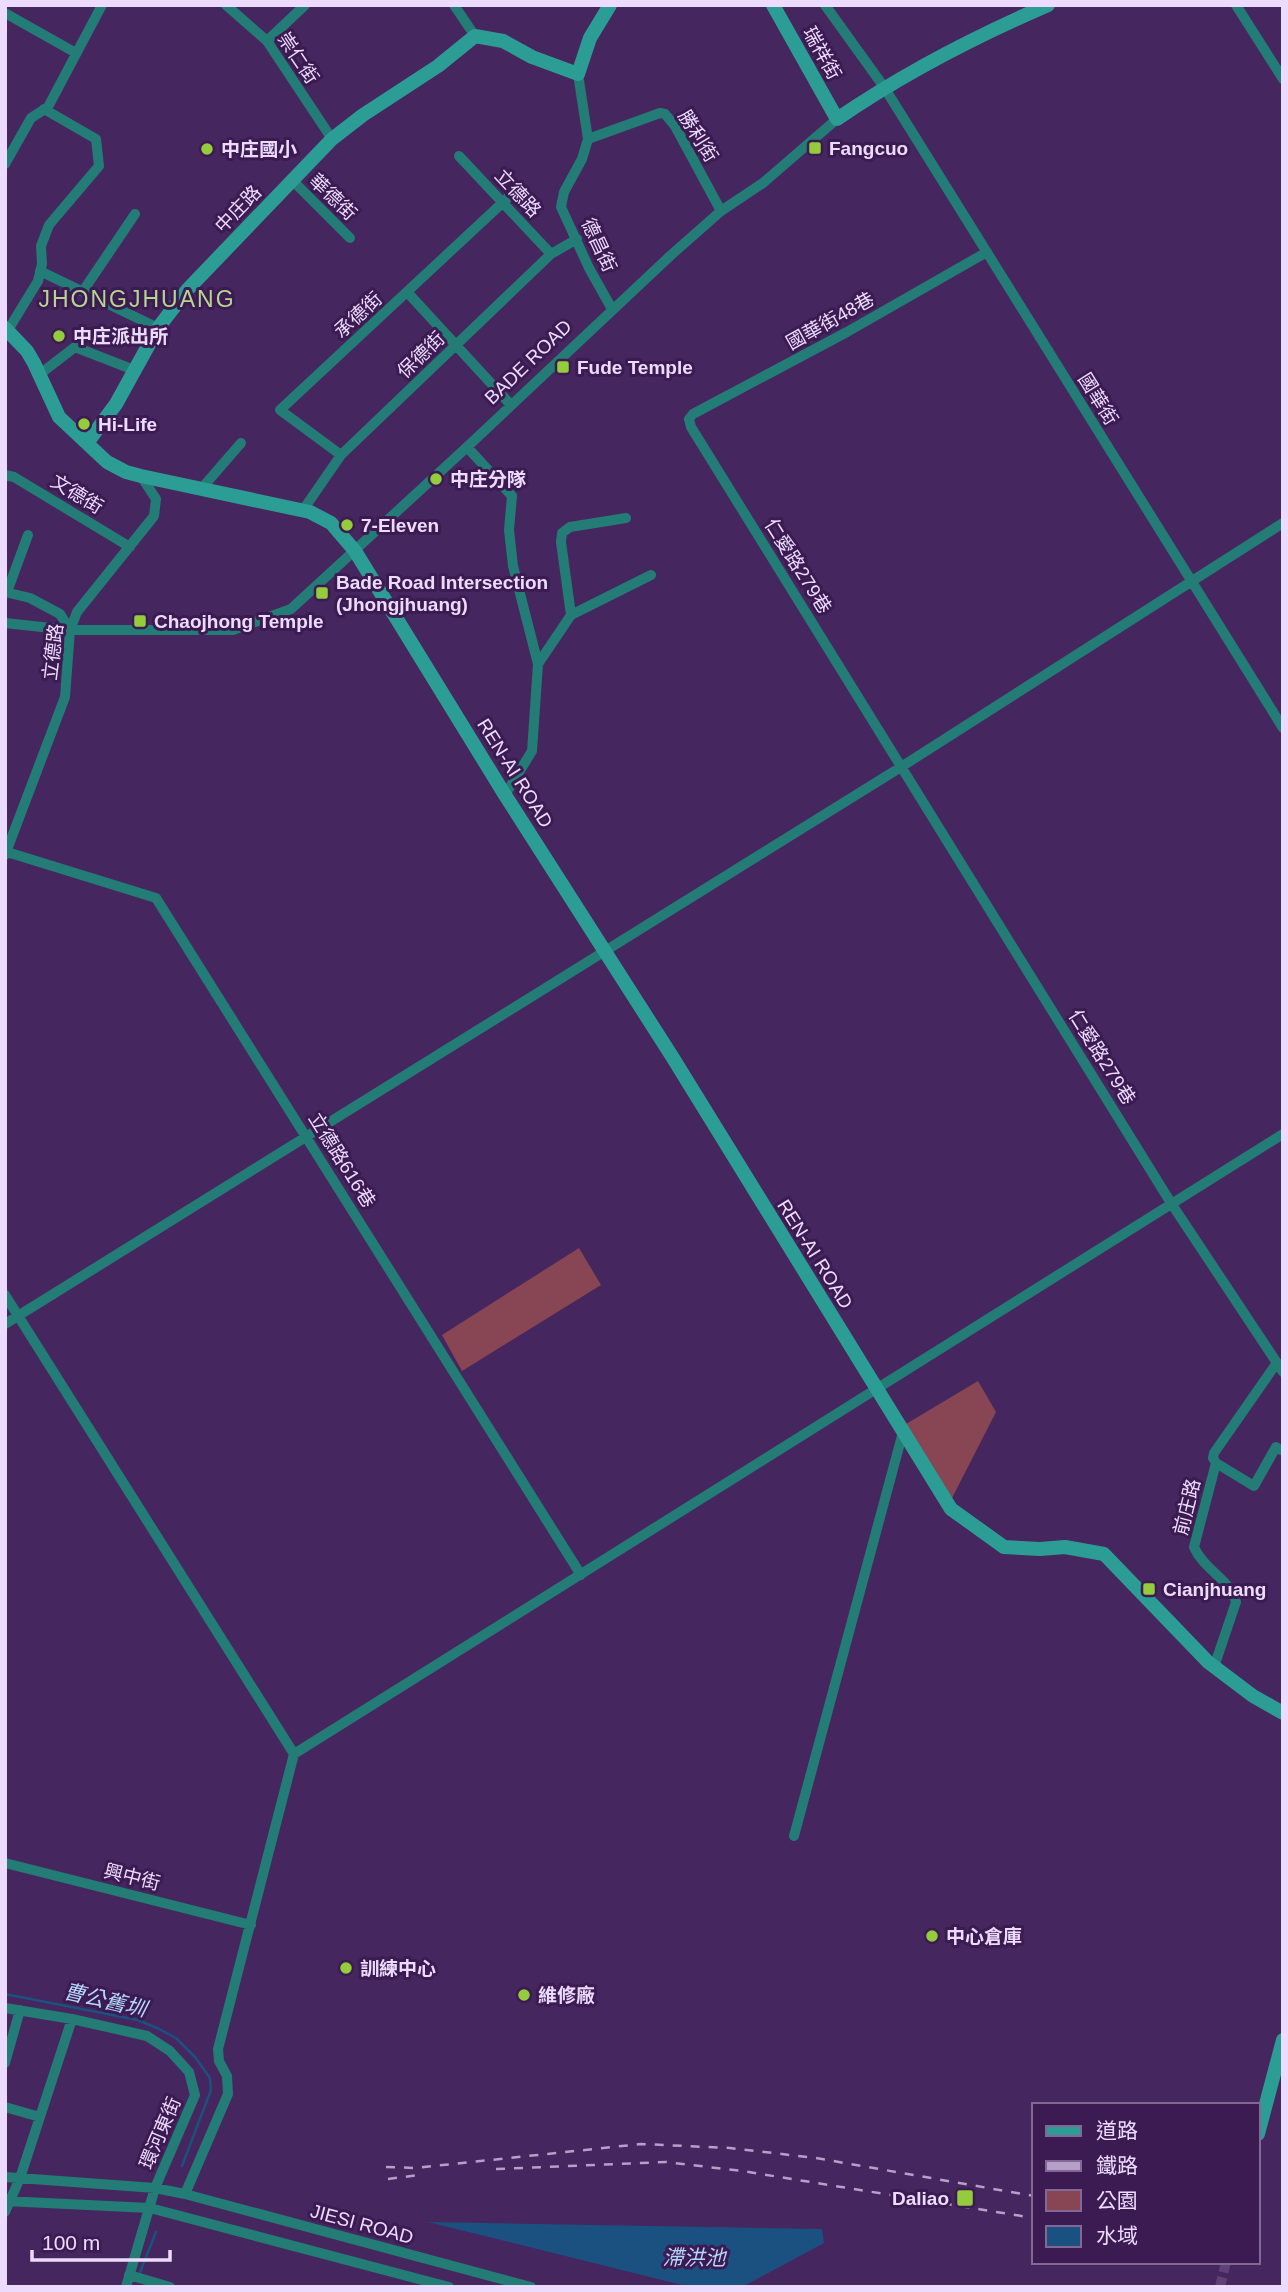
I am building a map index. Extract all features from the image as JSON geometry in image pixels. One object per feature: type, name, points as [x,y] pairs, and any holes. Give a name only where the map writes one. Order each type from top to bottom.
[{"type":"street","points":[[5,164],[31,118],[48,107],[103,5]]},
{"type":"street","name":"崇仁街","points":[[226,5],[267,41],[332,139]]},
{"type":"street","points":[[267,41],[305,5]]},
{"type":"street","points":[[454,5],[475,36],[503,41],[532,57],[578,74]]},
{"type":"street","points":[[588,139],[578,74],[590,38],[610,5]]},
{"type":"street","name":"瑞祥街","points":[[773,5],[837,119]]},
{"type":"street","name":"國華街","points":[[825,5],[884,87],[1283,728]]},
{"type":"street","name":"BADE ROAD","points":[[5,623],[69,630],[233,630],[290,609],[721,211],[763,183],[837,119],[884,87],[982,34],[1048,5]]},
{"type":"street","points":[[1236,5],[1283,79]]},
{"type":"street","points":[[5,13],[76,53]]},
{"type":"street","name":"中庄路","points":[[87,443],[111,411],[158,328],[188,289],[332,139],[363,115],[438,66],[475,36]]},
{"type":"street","points":[[6,331],[38,281],[41,246],[49,225],[99,166],[96,139],[44,109]]},
{"type":"street","name":"勝利街","points":[[588,139],[660,113],[665,114],[675,126],[721,211]]},
{"type":"street","name":"德昌街","points":[[588,139],[582,159],[564,192],[561,207],[589,268],[612,309]]},
{"type":"street","name":"立德路","points":[[460,156],[551,254]]},
{"type":"street","name":"華德街","points":[[292,180],[351,238]]},
{"type":"street","name":"承德街","points":[[341,455],[280,410],[513,193]]},
{"type":"street","points":[[83,291],[135,214]]},
{"type":"street","name":"保德街","points":[[303,510],[341,455],[551,254],[577,239]]},
{"type":"street","name":"國華街48巷","points":[[689,419],[693,414],[845,334],[987,252]]},
{"type":"street","points":[[40,271],[158,328]]},
{"type":"street","points":[[408,293],[511,405]]},
{"type":"street","name":"REN-AI ROAD","points":[[6,331],[27,351],[59,416],[116,468],[141,476],[303,510],[331,523],[355,551],[505,795],[673,1058],[951,1509],[1004,1547],[1065,1548],[1104,1554],[1214,1667],[1253,1696],[1283,1713]]},
{"type":"street","points":[[40,374],[75,347],[134,370]]},
{"type":"street","name":"仁愛路279巷","points":[[689,419],[691,427],[1171,1203],[1279,1368]]},
{"type":"street","points":[[202,488],[241,443]]},
{"type":"street","points":[[467,447],[512,496],[509,530],[513,566],[538,664],[532,751],[505,795]]},
{"type":"street","name":"文德街","points":[[5,475],[15,477],[130,547]]},
{"type":"street","name":"立德路","points":[[6,853],[9,837],[65,697],[69,630],[76,612],[154,516],[156,499],[141,476]]},
{"type":"street","points":[[571,615],[562,533],[570,527],[626,518]]},
{"type":"street","points":[[5,1324],[901,767],[1283,523]]},
{"type":"street","points":[[28,535],[6,592],[30,598],[60,614],[69,630]]},
{"type":"street","points":[[538,664],[571,615],[651,575]]},
{"type":"street","name":"立德路616巷","points":[[6,853],[156,898],[581,1575]]},
{"type":"street","points":[[185,2194],[228,2094],[228,2076],[219,2061],[218,2049],[294,1754],[1283,1134]]},
{"type":"street","points":[[5,1295],[294,1754]]},
{"type":"street","name":"前庄路","points":[[1279,1368],[1214,1453],[1213,1458],[1216,1463],[1254,1486],[1276,1447],[1283,1451]]},
{"type":"street","points":[[794,1836],[903,1432]]},
{"type":"street","name":"前庄路","points":[[1214,1667],[1236,1602],[1233,1592],[1198,1556],[1194,1547],[1216,1463]]},
{"type":"street","name":"興中街","points":[[5,1863],[251,1925]]},
{"type":"street","name":"環河東街","points":[[5,2008],[72,2019],[147,2036],[170,2051],[189,2072],[195,2095],[153,2198],[135,2277],[127,2287]]},
{"type":"street","points":[[5,2063],[20,2010]]},
{"type":"street","points":[[6,2205],[20,2178],[72,2019]]},
{"type":"street","points":[[1260,2126],[1283,2040]]},
{"type":"street","points":[[5,2107],[40,2117]]},
{"type":"street","points":[[5,2177],[153,2198]]},
{"type":"street","name":"JIESI ROAD","points":[[153,2198],[185,2194],[531,2287]]},
{"type":"street","points":[[6,2205],[153,2198]]},
{"type":"street","name":"JIESI ROAD","points":[[153,2198],[184,2217],[449,2287]]},
{"type":"street","points":[[135,2277],[170,2287]]},
{"type":"green space","points":[[579,1248],[601,1285],[462,1371],[442,1335]]},
{"type":"green space","points":[[978,1381],[996,1412],[952,1498],[906,1424]]},
{"type":"water","name":"滯洪池","points":[[428,2222],[822,2229],[824,2243],[742,2287],[690,2287]]},
{"type":"waterway","name":"曹公舊圳","points":[[5,1994],[138,2020],[176,2038],[195,2057],[210,2078],[211,2090],[182,2166]]},
{"type":"waterway","name":"曹公舊圳","points":[[139,2275],[156,2232]]},
{"type":"tunnel","points":[[1220,2287],[1226,2264]]},
{"type":"railway","points":[[386,2167],[415,2168],[641,2144],[730,2148],[816,2158],[1032,2196]]},
{"type":"railway","points":[[496,2169],[666,2162],[742,2171],[1032,2218]]},
{"type":"railway","points":[[388,2179],[419,2175]]},
{"type":"place","name":"Fangcuo","points":[[815,148]]},
{"type":"place","name":"中庄國小","points":[[207,149]]},
{"type":"place","name":"中庄派出所","points":[[59,336]]},
{"type":"place","name":"Fude Temple","points":[[563,367]]},
{"type":"place","name":"Hi-Life","points":[[84,424]]},
{"type":"place","name":"中庄分隊","points":[[436,479]]},
{"type":"place","name":"7-Eleven","points":[[347,525]]},
{"type":"place","name":"Bade Road Intersection (Jhongjhuang)","points":[[322,593]]},
{"type":"place","name":"Chaojhong Temple","points":[[140,621]]},
{"type":"place","name":"Cianjhuang","points":[[1149,1589]]},
{"type":"place","name":"中心倉庫","points":[[932,1936]]},
{"type":"place","name":"訓練中心","points":[[346,1968]]},
{"type":"place","name":"維修廠","points":[[524,1995]]},
{"type":"place","name":"Daliao","points":[[965,2198]]},
{"type":"district","name":"JHONGJHUANG","points":[[137,299]]}]
